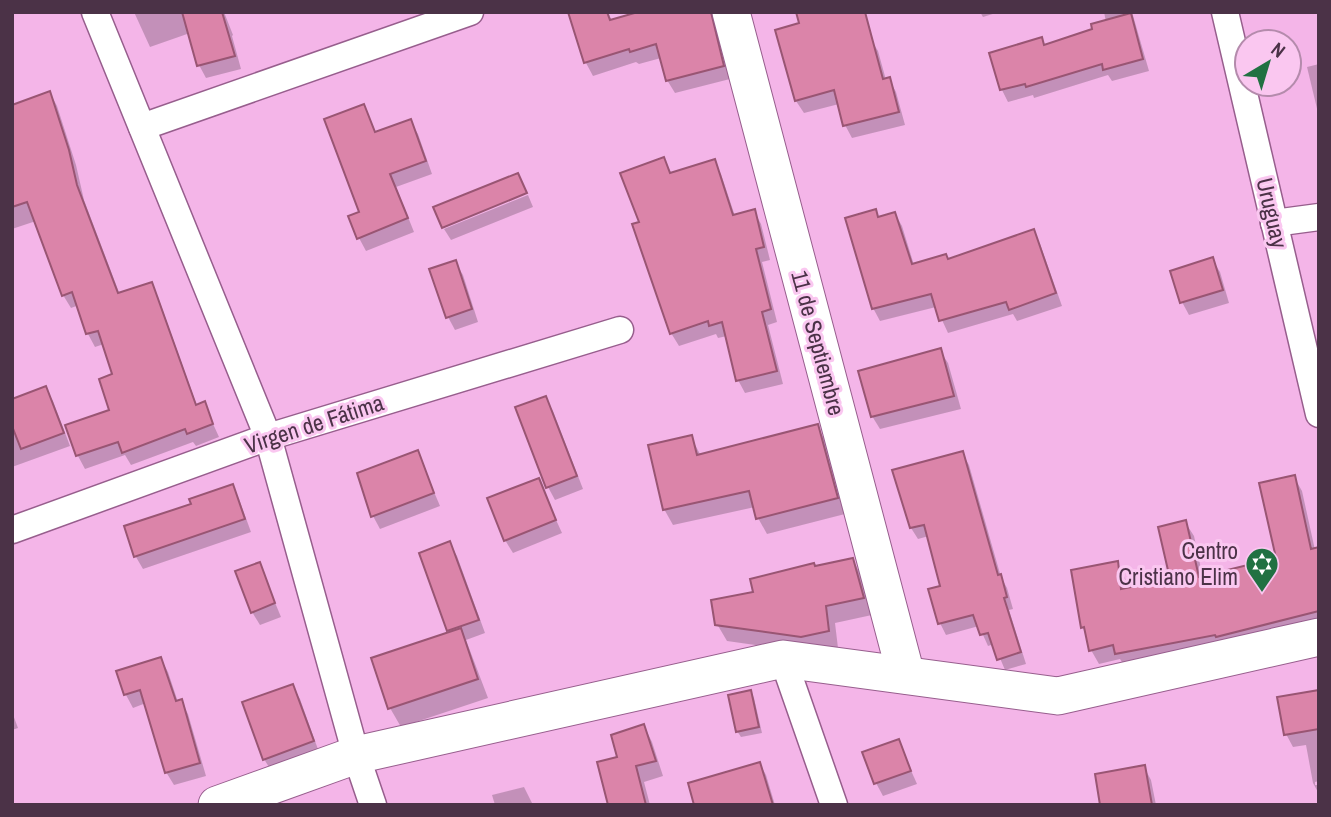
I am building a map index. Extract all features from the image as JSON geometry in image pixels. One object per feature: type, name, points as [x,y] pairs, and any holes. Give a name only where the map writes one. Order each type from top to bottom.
[{"type":"main road","name":"11 de Septiembre","points":[[731,12],[906,674]]},
{"type":"main road","points":[[217,805],[356,755],[783,659],[1058,696],[1319,638]]},
{"type":"street","points":[[95,12],[268,437],[356,755],[373,805]]},
{"type":"street","points":[[142,127],[470,12]]},
{"type":"street","name":"Uruguay","points":[[1225,12],[1319,414]]},
{"type":"street","points":[[1274,223],[1319,217]]},
{"type":"street","name":"Virgen de Fátima","points":[[12,530],[268,437],[620,330]]},
{"type":"street","points":[[783,659],[834,805]]},
{"type":"building","points":[[182,12],[222,12],[235,56],[197,66]]},
{"type":"building","points":[[568,12],[607,12],[610,20],[638,12],[711,12],[724,66],[666,81],[656,44],[584,63]]},
{"type":"building","points":[[796,12],[865,12],[883,79],[890,77],[899,112],[843,126],[834,90],[795,101],[775,30],[799,23]]},
{"type":"building","points":[[1131,13],[1143,59],[1103,70],[1102,64],[1026,87],[1025,84],[1000,90],[989,53],[1042,37],[1044,45],[1092,29],[1091,24]]},
{"type":"building","points":[[50,91],[77,185],[118,293],[152,282],[196,405],[205,401],[213,424],[187,434],[185,429],[122,453],[118,442],[76,456],[65,425],[109,410],[99,379],[112,374],[98,331],[86,334],[72,292],[62,296],[27,202],[12,207],[12,105]]},
{"type":"building","points":[[364,104],[375,132],[411,119],[426,161],[390,174],[408,218],[357,239],[348,216],[359,212],[324,119]]},
{"type":"building","points":[[664,157],[670,173],[715,159],[733,215],[755,209],[764,247],[756,249],[771,309],[762,312],[777,371],[736,381],[722,322],[709,326],[708,321],[670,334],[632,224],[639,222],[620,173]]},
{"type":"building","points":[[518,173],[527,193],[442,228],[433,207]]},
{"type":"building","points":[[876,209],[878,217],[895,212],[912,264],[946,254],[948,259],[1034,229],[1056,293],[1009,310],[1006,302],[939,321],[931,294],[872,309],[845,218]]},
{"type":"building","points":[[1213,257],[1223,290],[1180,303],[1170,271]]},
{"type":"building","points":[[456,260],[472,309],[446,318],[429,269]]},
{"type":"building","points":[[941,348],[954,396],[871,417],[858,371]]},
{"type":"building","points":[[46,386],[64,433],[21,449],[12,426],[12,399]]},
{"type":"building","points":[[546,396],[577,476],[546,488],[515,407]]},
{"type":"building","points":[[818,424],[838,498],[756,519],[749,491],[663,510],[648,445],[692,435],[697,455]]},
{"type":"building","points":[[418,450],[434,493],[371,517],[357,473]]},
{"type":"building","points":[[963,451],[998,575],[1001,574],[1007,597],[1004,598],[1021,652],[997,660],[988,633],[980,635],[973,615],[938,624],[928,589],[940,586],[924,525],[910,528],[892,470]]},
{"type":"building","points":[[1295,475],[1311,549],[1319,547],[1319,611],[1216,637],[1215,635],[1115,654],[1113,645],[1089,651],[1084,627],[1081,628],[1071,570],[1118,561],[1121,589],[1170,579],[1158,527],[1186,520],[1199,577],[1276,558],[1259,483]]},
{"type":"building","points":[[539,478],[556,520],[504,541],[487,498]]},
{"type":"building","points":[[233,484],[245,519],[134,557],[124,526],[191,504],[189,499]]},
{"type":"building","points":[[450,541],[479,620],[447,631],[419,553]]},
{"type":"building","points":[[853,558],[864,598],[826,606],[829,631],[801,637],[715,625],[711,600],[753,592],[750,579],[814,563],[815,566]]},
{"type":"building","points":[[260,562],[275,603],[251,613],[235,571]]},
{"type":"building","points":[[461,628],[478,679],[388,709],[371,658]]},
{"type":"building","points":[[161,657],[176,701],[182,699],[200,763],[165,773],[140,690],[124,695],[116,671]]},
{"type":"building","points":[[293,684],[314,741],[263,760],[242,702]]},
{"type":"building","points":[[751,690],[759,727],[736,732],[728,695]]},
{"type":"building","points":[[1319,690],[1319,729],[1284,735],[1277,697]]},
{"type":"building","points":[[644,724],[656,761],[636,766],[646,805],[608,805],[597,762],[617,757],[611,735]]},
{"type":"building","points":[[899,739],[911,771],[874,784],[862,752]]},
{"type":"building","points":[[760,762],[773,805],[694,805],[688,783]]},
{"type":"building","points":[[1145,765],[1152,805],[1100,805],[1095,774]]},
{"type":"place","name":"Centro Cristiano Elim","points":[[1262,594]]}]
